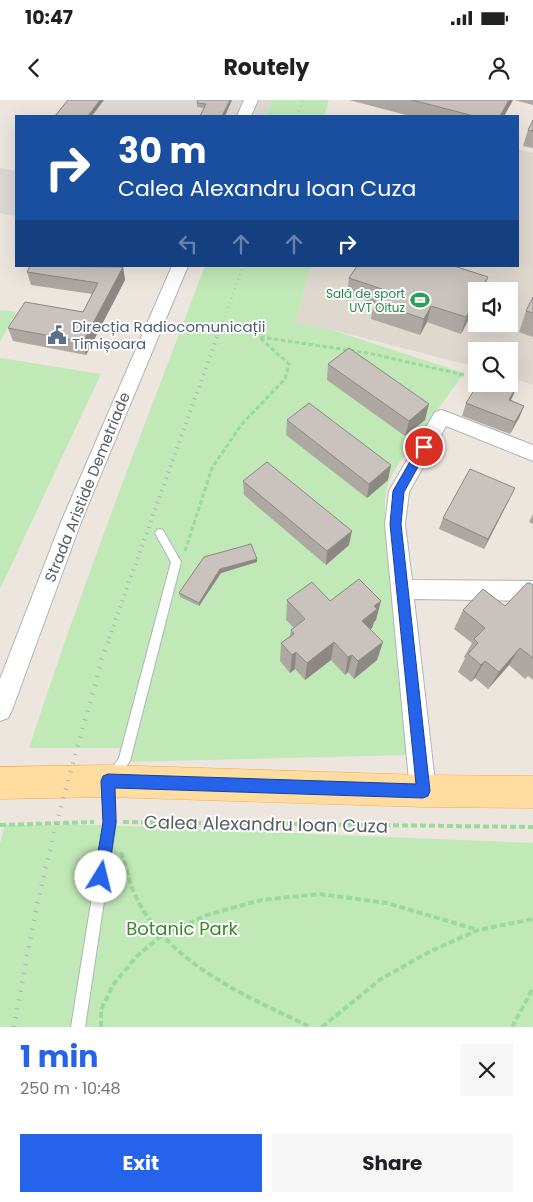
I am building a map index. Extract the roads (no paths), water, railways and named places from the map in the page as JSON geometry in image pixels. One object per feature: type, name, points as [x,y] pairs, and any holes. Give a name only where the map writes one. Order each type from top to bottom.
[{"type":"main road","points":[[0,783],[108,781],[423,791],[533,792]]},
{"type":"street","points":[[244,115],[251,100]]},
{"type":"street","name":"Strada Aristide Demetriade","points":[[0,710],[71,522],[180,267]]},
{"type":"street","points":[[423,791],[395,524],[398,491],[442,417],[533,453]]},
{"type":"street","points":[[401,589],[533,591]]},
{"type":"lane","points":[[78,1027],[110,822],[108,781],[124,761],[176,562],[160,533]]},
{"type":"railway","points":[[297,115],[303,100]]},
{"type":"railway","points":[[218,336],[243,267]]},
{"type":"railway","points":[[109,638],[218,334]]},
{"type":"railway","points":[[14,1027],[35,914],[55,828],[102,659],[110,637]]},
{"type":"place","name":"Sală de sport UVT Oituz","points":[[420,300]]},
{"type":"place","name":"Direcția Radiocomunicații Timișoara","points":[[57,335]]},
{"type":"park label","name":"Botanic Park","points":[[182,928]]}]
